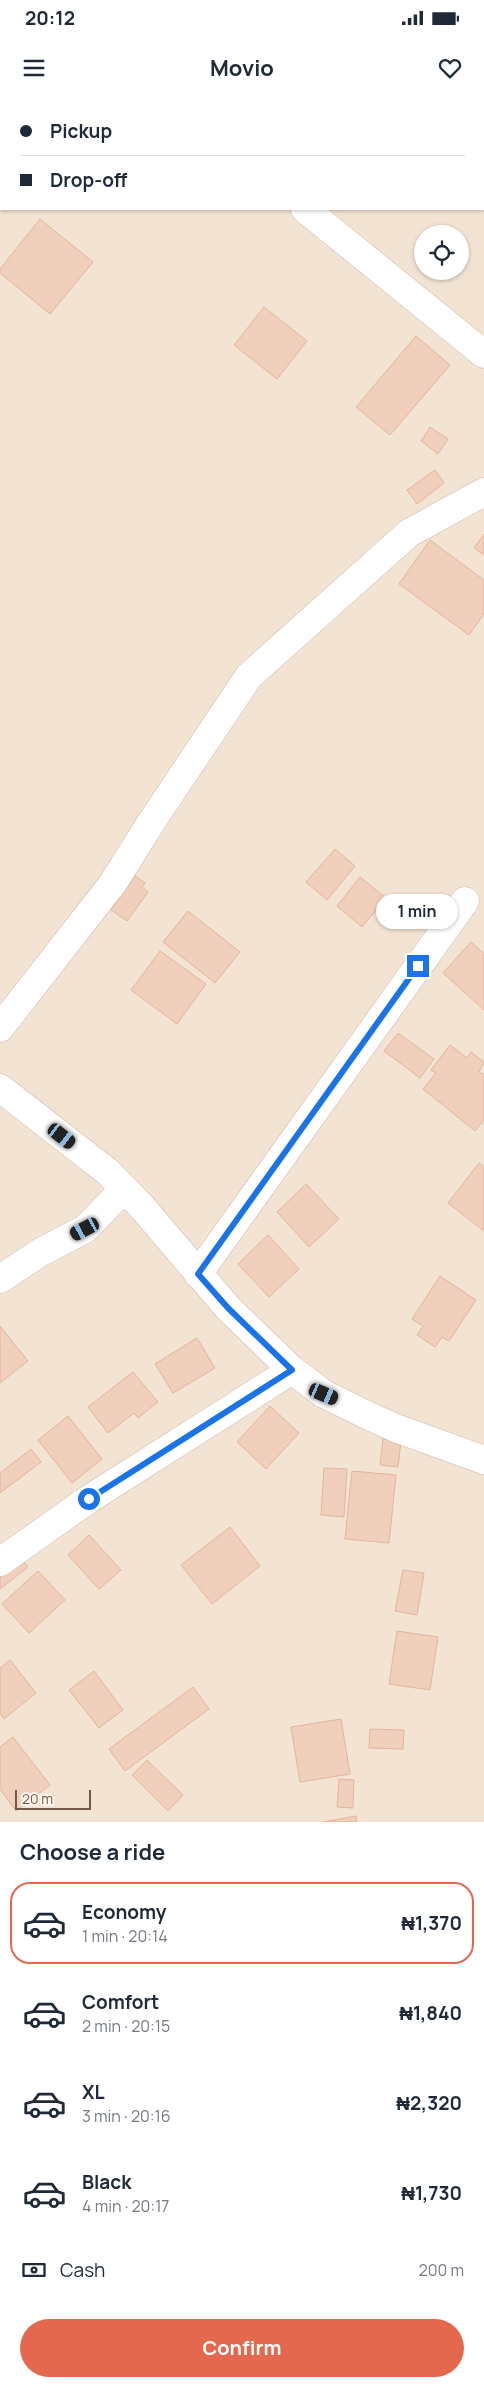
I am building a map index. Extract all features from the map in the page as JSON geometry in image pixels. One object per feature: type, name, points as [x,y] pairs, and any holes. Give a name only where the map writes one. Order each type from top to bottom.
[{"type":"street","points":[[306,210],[484,354]]},
{"type":"street","points":[[0,1028],[113,883],[249,676],[409,533],[484,492]]},
{"type":"street","points":[[198,1274],[465,901]]},
{"type":"street","points":[[0,1088],[108,1172],[228,1308],[292,1370],[324,1394],[371,1417],[398,1429],[484,1460]]},
{"type":"street","points":[[0,1279],[41,1252],[85,1229],[124,1189]]},
{"type":"street","points":[[0,1562],[89,1499],[292,1370]]},
{"type":"shaded area","points":[[0,210],[484,210],[484,1822],[0,1822]]},
{"type":"building","points":[[40,219],[93,262],[50,314],[0,273],[0,269]]},
{"type":"building","points":[[264,307],[307,341],[277,379],[234,345]]},
{"type":"building","points":[[416,336],[450,365],[390,435],[356,407]]},
{"type":"building","points":[[430,427],[448,439],[438,454],[421,441]]},
{"type":"building","points":[[435,470],[444,483],[417,504],[407,490]]},
{"type":"building","points":[[484,534],[484,555],[474,548]]},
{"type":"building","points":[[430,540],[484,580],[484,614],[469,635],[399,584]]},
{"type":"building","points":[[335,849],[355,866],[327,900],[306,882]]},
{"type":"building","points":[[135,876],[145,883],[142,887],[148,892],[127,921],[111,910]]},
{"type":"building","points":[[360,877],[386,898],[362,927],[337,906]]},
{"type":"building","points":[[188,911],[240,952],[215,983],[163,942]]},
{"type":"building","points":[[471,942],[484,954],[484,1010],[443,973]]},
{"type":"building","points":[[160,951],[206,984],[177,1024],[131,990]]},
{"type":"building","points":[[398,1033],[434,1059],[420,1078],[384,1051]]},
{"type":"building","points":[[450,1045],[467,1058],[471,1052],[484,1062],[479,1072],[484,1075],[484,1120],[475,1131],[423,1089],[436,1073],[431,1070]]},
{"type":"building","points":[[479,1163],[484,1167],[484,1231],[448,1203]]},
{"type":"building","points":[[306,1184],[339,1219],[309,1247],[277,1212]]},
{"type":"building","points":[[268,1235],[299,1269],[269,1297],[238,1264]]},
{"type":"building","points":[[440,1276],[476,1300],[449,1341],[442,1337],[435,1347],[417,1335],[423,1326],[412,1319]]},
{"type":"building","points":[[0,1326],[28,1361],[0,1383]]},
{"type":"building","points":[[197,1338],[215,1368],[173,1393],[155,1364]]},
{"type":"building","points":[[133,1372],[158,1402],[138,1418],[134,1413],[108,1433],[88,1407]]},
{"type":"building","points":[[270,1406],[299,1433],[266,1469],[237,1442]]},
{"type":"building","points":[[68,1416],[102,1459],[72,1483],[38,1440]]},
{"type":"building","points":[[383,1439],[401,1441],[398,1467],[380,1465]]},
{"type":"building","points":[[31,1449],[41,1462],[0,1493],[0,1473]]},
{"type":"building","points":[[324,1468],[347,1469],[344,1517],[321,1515]]},
{"type":"building","points":[[352,1471],[396,1475],[389,1543],[345,1539]]},
{"type":"building","points":[[230,1527],[260,1566],[212,1604],[181,1565]]},
{"type":"building","points":[[89,1535],[121,1570],[99,1589],[68,1555]]},
{"type":"building","points":[[20,1558],[28,1567],[0,1589],[0,1574]]},
{"type":"building","points":[[403,1570],[424,1573],[417,1615],[395,1611]]},
{"type":"building","points":[[38,1571],[65,1600],[29,1633],[2,1604]]},
{"type":"building","points":[[397,1631],[438,1637],[430,1690],[389,1684]]},
{"type":"building","points":[[10,1660],[36,1693],[4,1719],[0,1713],[0,1668]]},
{"type":"building","points":[[94,1671],[123,1710],[99,1728],[69,1690]]},
{"type":"building","points":[[193,1687],[209,1709],[125,1771],[109,1749]]},
{"type":"building","points":[[341,1719],[350,1774],[300,1782],[291,1727]]},
{"type":"building","points":[[370,1729],[404,1730],[403,1749],[369,1748]]},
{"type":"building","points":[[13,1737],[50,1785],[16,1811],[0,1789],[0,1747]]},
{"type":"building","points":[[147,1760],[183,1795],[168,1811],[132,1775]]},
{"type":"building","points":[[339,1779],[354,1780],[353,1808],[337,1807]]},
{"type":"building","points":[[356,1816],[357,1822],[323,1822]]},
{"type":"route","points":[[89,1499],[292,1370],[255,1336],[198,1274],[418,966]]}]
